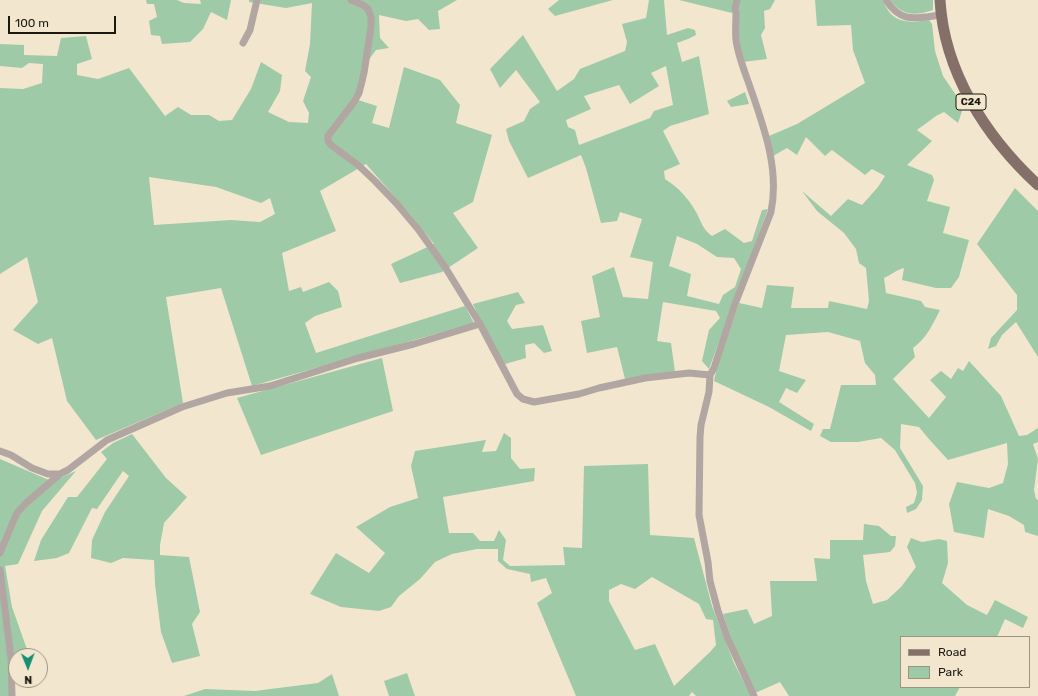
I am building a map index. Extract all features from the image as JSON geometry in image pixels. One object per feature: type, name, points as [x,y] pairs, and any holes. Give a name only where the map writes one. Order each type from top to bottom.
[{"type":"main road","name":"C24","points":[[940,0],[940,16],[965,92],[981,120],[999,144],[1038,185]]},
{"type":"street","points":[[243,43],[250,30],[257,0]]},
{"type":"street","points":[[351,0],[368,9],[371,17],[371,27],[364,72],[359,93],[354,102],[328,136],[328,140],[331,145],[358,165],[402,209],[418,228],[445,267],[480,324],[517,394],[523,399],[534,402],[579,394],[645,378],[689,373],[710,375]]},
{"type":"street","points":[[737,0],[735,9],[736,40],[743,69],[765,134],[771,158],[773,170],[773,203],[771,212],[735,304],[714,368],[710,375],[709,392],[701,425],[700,437],[699,515],[710,581],[718,611],[728,639],[754,696]]},
{"type":"street","points":[[886,0],[899,15],[908,18],[940,16]]},
{"type":"street","points":[[0,553],[12,522],[17,513],[26,503],[60,474],[68,470],[107,440],[182,407],[227,393],[270,386],[358,358],[421,342],[480,324]]},
{"type":"street","points":[[0,451],[11,455],[32,468],[52,475],[60,474]]},
{"type":"street","points":[[0,570],[11,658],[12,696]]},
{"type":"green space","points":[[146,0],[177,0],[184,3],[201,4],[200,0],[231,0],[227,20],[211,12],[203,29],[190,42],[162,44],[160,36],[151,35],[149,21],[157,17],[154,4],[147,4]]},
{"type":"green space","points":[[249,0],[457,0],[438,11],[440,29],[429,30],[418,19],[406,21],[379,15],[380,38],[389,48],[376,50],[368,61],[365,84],[358,100],[377,106],[372,123],[389,128],[404,67],[440,80],[460,105],[456,123],[492,135],[473,202],[453,213],[478,248],[442,272],[400,283],[391,264],[434,244],[366,164],[320,191],[336,231],[282,253],[289,291],[301,287],[303,292],[329,282],[338,291],[342,307],[315,316],[305,323],[316,353],[465,306],[474,323],[252,386],[221,288],[166,297],[183,403],[96,440],[67,401],[52,338],[38,344],[13,330],[38,302],[27,257],[0,274],[0,88],[23,89],[42,83],[43,64],[29,63],[22,68],[0,66],[0,44],[24,45],[24,55],[57,56],[61,38],[86,36],[92,59],[77,64],[77,75],[98,79],[129,68],[165,116],[178,107],[191,115],[209,115],[219,121],[232,120],[251,89],[261,62],[282,75],[280,91],[268,112],[289,122],[308,123],[309,113],[303,101],[311,77],[305,71],[310,44],[312,3],[286,8],[249,2]],"holes":[[[149,177],[216,187],[261,203],[270,198],[275,214],[260,222],[231,220],[154,225]]]},
{"type":"green space","points":[[559,0],[613,0],[555,16],[548,9]]},
{"type":"green space","points":[[649,0],[664,0],[667,35],[688,28],[695,30],[696,35],[677,43],[682,62],[699,56],[709,114],[670,126],[663,131],[680,164],[664,171],[665,179],[687,198],[704,228],[712,236],[725,229],[744,243],[752,241],[762,210],[768,209],[709,369],[702,361],[709,330],[720,318],[716,311],[663,302],[657,341],[671,343],[675,372],[625,379],[617,347],[587,353],[581,321],[600,317],[592,276],[614,267],[623,297],[648,299],[653,262],[630,257],[642,219],[620,212],[617,221],[601,223],[581,155],[528,178],[509,141],[506,129],[524,121],[530,109],[540,102],[516,70],[500,88],[490,69],[523,35],[557,91],[574,79],[580,69],[625,51],[627,42],[622,24],[646,18]],"holes":[[[666,66],[673,105],[654,111],[650,118],[579,145],[575,130],[568,127],[566,120],[591,109],[584,96],[619,85],[630,104],[659,86],[651,73]],[[677,236],[697,244],[717,257],[734,258],[741,269],[735,287],[723,295],[719,304],[687,296],[691,274],[669,266]]]},
{"type":"green space","points":[[679,0],[735,0],[732,13]]},
{"type":"green space","points":[[740,0],[775,0],[770,9],[764,11],[765,28],[761,35],[767,59],[743,62],[738,23]]},
{"type":"green space","points":[[815,0],[882,0],[888,11],[899,19],[914,22],[929,20],[932,24],[935,51],[943,76],[958,98],[962,111],[958,123],[944,112],[917,130],[932,141],[907,165],[932,175],[934,180],[927,201],[950,207],[943,233],[969,240],[959,277],[951,288],[936,288],[902,280],[904,268],[884,278],[886,293],[921,301],[925,307],[940,310],[925,336],[913,348],[915,357],[893,379],[929,418],[946,397],[930,380],[941,371],[951,379],[958,368],[963,371],[969,361],[1001,396],[1019,436],[1027,435],[1038,428],[1038,442],[1033,444],[1038,459],[1034,490],[1036,499],[1038,500],[1038,536],[1025,532],[1024,525],[1009,516],[988,509],[984,538],[954,532],[949,504],[957,482],[989,488],[1003,483],[1008,464],[1007,443],[948,460],[919,427],[901,424],[900,448],[923,486],[922,500],[916,509],[907,513],[906,507],[914,503],[917,493],[915,483],[895,450],[881,438],[858,442],[831,442],[820,436],[823,429],[830,429],[841,385],[876,385],[875,375],[865,363],[860,341],[828,332],[786,335],[779,371],[806,380],[797,393],[786,388],[779,402],[814,424],[811,431],[769,407],[714,381],[739,303],[762,308],[767,285],[794,287],[791,308],[828,308],[829,301],[867,309],[869,301],[866,268],[859,263],[856,249],[844,233],[817,211],[802,191],[831,216],[848,199],[862,205],[878,187],[885,176],[872,169],[865,175],[832,150],[825,156],[806,137],[797,155],[787,148],[773,156],[769,136],[797,124],[865,83],[853,50],[851,25],[817,26]]},
{"type":"green space","points":[[890,0],[933,0],[933,10],[915,14],[904,12]]},
{"type":"green space","points":[[745,92],[749,104],[731,107],[727,101]]},
{"type":"green space","points":[[1015,188],[1038,211],[1038,357],[1016,322],[1002,335],[996,346],[988,349],[991,338],[1017,310],[1017,295],[977,244]]},
{"type":"green space","points":[[518,292],[525,303],[516,305],[507,321],[512,329],[543,325],[552,351],[544,353],[534,343],[525,345],[526,358],[505,364],[491,343],[473,304]]},
{"type":"green space","points":[[382,358],[393,411],[261,455],[237,398]]},
{"type":"green space","points":[[504,433],[511,438],[511,458],[520,469],[535,468],[534,481],[443,497],[449,533],[473,533],[480,541],[494,541],[499,530],[506,540],[503,560],[510,566],[565,565],[563,547],[582,548],[584,466],[648,464],[650,535],[694,538],[712,606],[734,663],[751,696],[696,696],[692,692],[689,696],[576,696],[537,603],[552,593],[546,578],[531,582],[530,574],[507,569],[498,561],[498,549],[477,549],[452,554],[435,562],[420,579],[399,596],[391,607],[379,611],[341,607],[310,594],[336,553],[369,573],[385,553],[356,527],[390,507],[418,498],[411,466],[415,451],[486,440],[482,452],[496,451]],"holes":[[[652,577],[699,604],[706,619],[713,620],[716,645],[674,686],[655,644],[635,650],[609,601],[609,590],[621,584],[635,589]]]},
{"type":"green space","points":[[132,434],[166,478],[187,497],[164,523],[160,545],[160,555],[189,557],[200,612],[192,624],[200,656],[172,663],[161,632],[155,584],[154,560],[123,558],[111,563],[91,558],[92,540],[105,512],[129,476],[123,471],[97,509],[92,508],[69,553],[57,558],[34,561],[41,540],[68,497],[77,497],[107,459],[101,452],[113,443]]},
{"type":"green space","points":[[0,459],[49,480],[58,479],[76,471],[42,511],[18,564],[5,566],[12,607],[27,648],[8,648],[8,688],[13,688],[12,696],[0,696]]},
{"type":"green space","points":[[864,524],[879,526],[891,536],[896,536],[895,546],[890,552],[863,555],[866,581],[873,604],[887,600],[901,587],[916,567],[907,547],[911,538],[922,542],[939,539],[947,541],[948,563],[942,583],[967,605],[987,615],[995,600],[1028,617],[1023,628],[1005,619],[997,636],[900,636],[900,688],[959,688],[955,696],[789,696],[780,682],[755,693],[736,652],[723,614],[747,609],[754,624],[772,616],[770,581],[817,581],[814,558],[830,559],[830,540],[863,540]]},
{"type":"green space","points":[[407,673],[415,696],[389,696],[384,681]]},
{"type":"green space","points":[[332,674],[339,696],[184,696],[205,689],[255,691],[318,683]]}]
